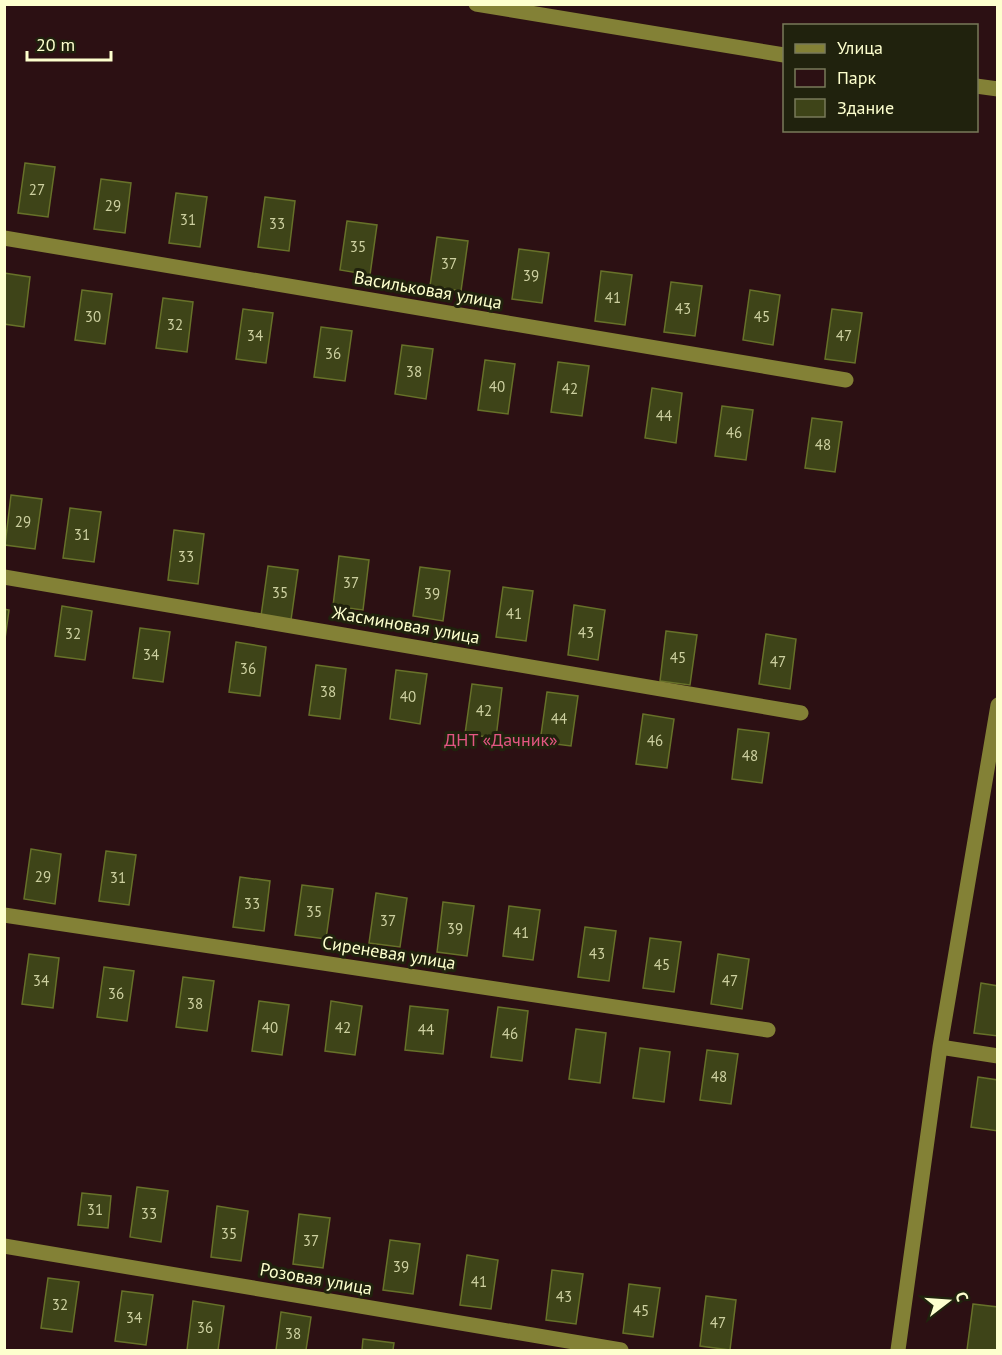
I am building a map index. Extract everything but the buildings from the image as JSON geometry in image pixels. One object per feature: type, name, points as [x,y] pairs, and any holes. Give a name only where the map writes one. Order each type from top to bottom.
[{"type":"street","points":[[476,4],[783,55]]},
{"type":"street","points":[[978,86],[998,89]]},
{"type":"street","name":"Васильковая улица","points":[[4,238],[846,380]]},
{"type":"street","name":"Жасминовая улица","points":[[4,577],[801,713]]},
{"type":"street","points":[[898,1350],[940,1047],[997,711]]},
{"type":"street","name":"Сиреневая улица","points":[[4,915],[768,1030]]},
{"type":"street","points":[[940,1047],[998,1056]]},
{"type":"street","name":"Розовая улица","points":[[4,1246],[621,1350]]},
{"type":"green space","name":"ДНТ «Дачник»","points":[[5,5],[997,5],[997,1350],[5,1350]]}]
